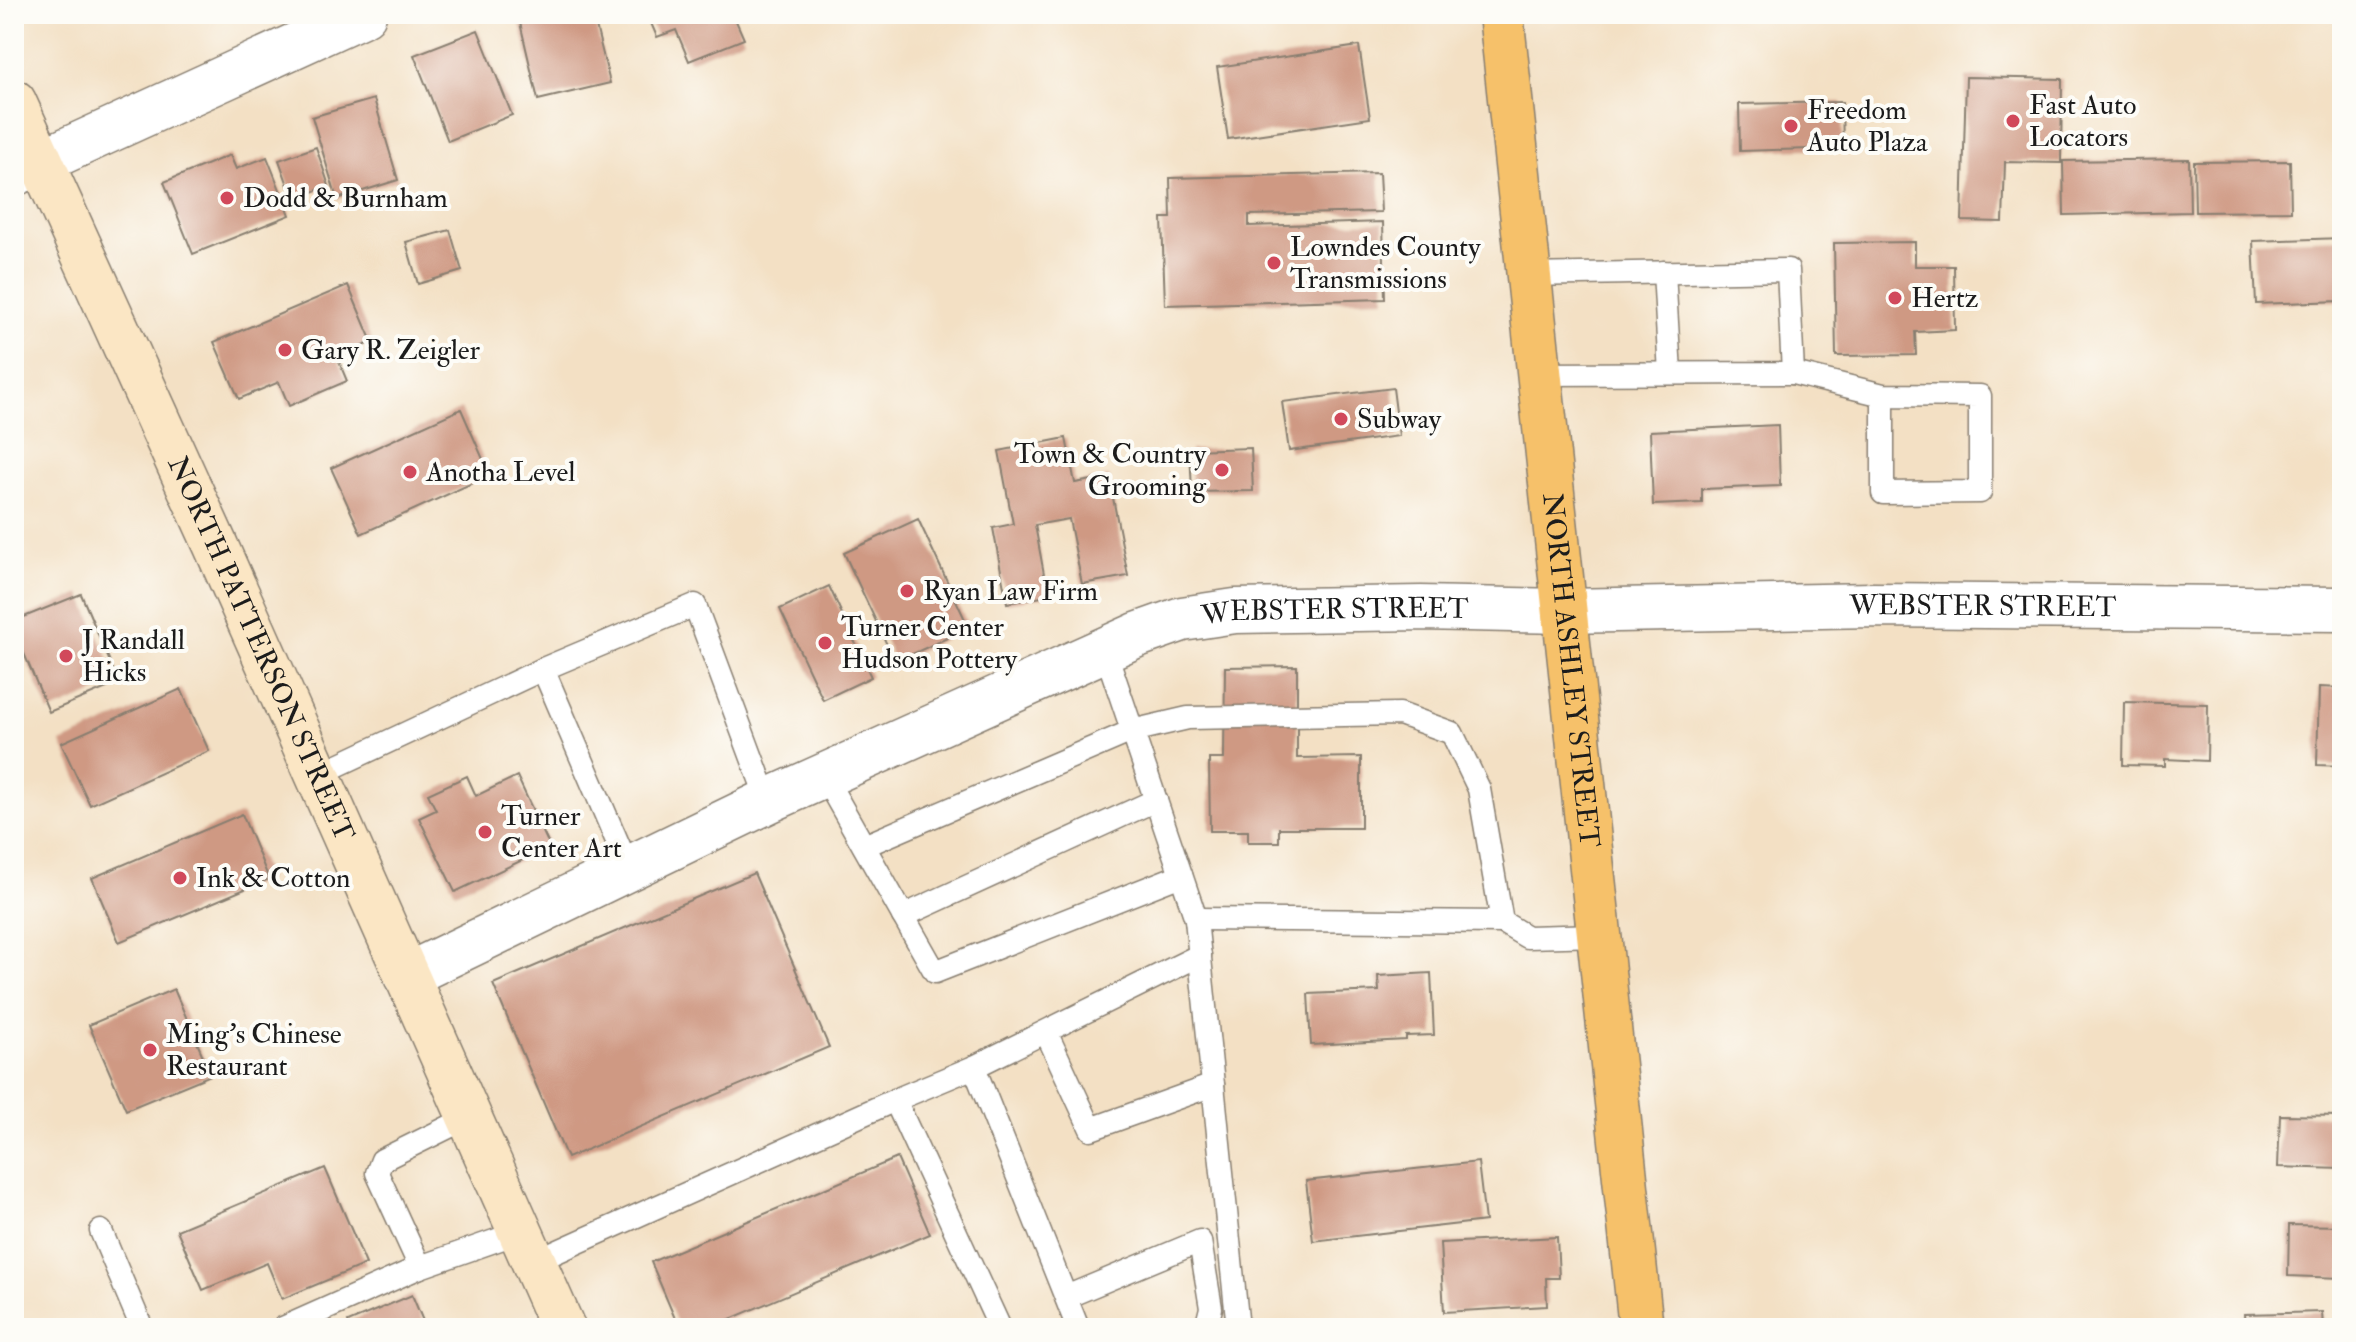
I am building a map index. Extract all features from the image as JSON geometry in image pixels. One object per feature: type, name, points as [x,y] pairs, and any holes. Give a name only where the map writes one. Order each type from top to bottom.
[{"type":"main road","name":"NORTH ASHLEY STREET","points":[[1501,14],[1641,1328]]},
{"type":"main road","name":"NORTH PATTERSON STREET","points":[[14,102],[27,168],[215,544],[563,1328]]},
{"type":"street","points":[[27,168],[364,14]]},
{"type":"street","name":"WEBSTER STREET","points":[[406,976],[768,801],[1105,650],[1182,619],[1235,611],[1421,608],[1564,611],[1873,605],[2342,609]]},
{"type":"lane","points":[[1528,275],[1788,270],[1793,373]]},
{"type":"lane","points":[[1664,272],[1670,373]]},
{"type":"lane","points":[[1538,374],[1793,373],[1883,395],[1980,396],[1980,492],[1883,493],[1883,395]]},
{"type":"lane","points":[[317,775],[543,669],[695,605],[768,801]]},
{"type":"lane","points":[[1105,650],[1196,919],[1238,1328]]},
{"type":"lane","points":[[543,669],[629,869]]},
{"type":"lane","points":[[864,846],[1132,731],[1188,718],[1400,714],[1452,733],[1479,789],[1502,922]]},
{"type":"lane","points":[[824,776],[935,972],[1181,875]]},
{"type":"lane","points":[[903,916],[1156,800]]},
{"type":"lane","points":[[1196,919],[1502,922],[1527,937],[1599,935]]},
{"type":"lane","points":[[283,1328],[420,1267],[527,1247],[895,1100],[974,1067],[1200,955]]},
{"type":"lane","points":[[1046,1032],[1091,1129],[1213,1085]]},
{"type":"lane","points":[[974,1067],[1078,1328]]},
{"type":"lane","points":[[895,1100],[1000,1328]]},
{"type":"lane","points":[[420,1267],[377,1173],[382,1160],[469,1117]]},
{"type":"lane","points":[[101,1231],[142,1328]]},
{"type":"lane","points":[[1066,1297],[1200,1241],[1211,1308],[1206,1328]]},
{"type":"building","points":[[518,14],[593,14],[610,83],[538,100]]},
{"type":"building","points":[[647,14],[733,14],[744,39],[689,61],[676,30],[657,37]]},
{"type":"building","points":[[478,30],[512,115],[448,141],[414,55]]},
{"type":"building","points":[[1359,46],[1370,118],[1228,139],[1217,67]]},
{"type":"building","name":"Fast Auto Locators","points":[[1966,77],[2062,79],[2061,163],[2005,162],[2003,222],[1962,221]]},
{"type":"building","points":[[374,99],[398,180],[337,199],[312,117]]},
{"type":"building","name":"Freedom Auto Plaza","points":[[1842,102],[1843,148],[1740,151],[1739,104]]},
{"type":"building","points":[[316,147],[329,186],[293,199],[279,160]]},
{"type":"building","name":"Dodd & Burnham","points":[[230,155],[236,169],[267,157],[290,215],[193,254],[164,182]]},
{"type":"building","points":[[2189,159],[2190,212],[2064,215],[2063,161]]},
{"type":"building","points":[[2290,161],[2291,211],[2195,212],[2194,162]]},
{"type":"building","name":"Lowndes County Transmissions","points":[[1379,173],[1381,212],[1249,215],[1249,226],[1383,222],[1385,299],[1165,305],[1162,218],[1171,218],[1170,178]]},
{"type":"building","points":[[450,230],[462,271],[418,284],[406,242]]},
{"type":"building","points":[[2342,238],[2342,301],[2256,304],[2253,241]]},
{"type":"building","name":"Hertz","points":[[1915,242],[1915,266],[1954,266],[1955,330],[1915,332],[1916,355],[1836,356],[1834,243]]},
{"type":"building","name":"Gary R. Zeigler","points":[[348,285],[372,342],[337,357],[347,381],[289,406],[279,382],[239,399],[214,342]]},
{"type":"building","name":"Subway","points":[[1393,388],[1399,436],[1289,451],[1282,402]]},
{"type":"building","name":"Anotha Level","points":[[461,409],[490,475],[361,534],[331,468]]},
{"type":"building","points":[[1778,425],[1780,486],[1702,489],[1702,503],[1653,505],[1650,431]]},
{"type":"building","points":[[1066,438],[1075,483],[1109,477],[1128,576],[1082,584],[1069,519],[1035,525],[1048,596],[1007,603],[993,528],[1013,524],[999,451]]},
{"type":"building","name":"Town & Country Grooming","points":[[1251,448],[1253,491],[1192,492],[1190,450]]},
{"type":"building","name":"Ryan Law Firm","points":[[918,519],[969,628],[895,662],[844,553]]},
{"type":"building","name":"Turner Center Hudson Pottery","points":[[829,586],[871,677],[823,700],[780,609]]},
{"type":"building","name":"J Randall Hicks","points":[[81,594],[119,683],[49,712],[14,630],[14,621]]},
{"type":"building","points":[[1297,666],[1297,758],[1361,757],[1361,828],[1279,828],[1279,842],[1248,842],[1248,831],[1210,831],[1209,759],[1224,759],[1225,667]]},
{"type":"building","points":[[2319,687],[2342,688],[2342,766],[2317,765]]},
{"type":"building","points":[[181,689],[209,751],[90,805],[61,743]]},
{"type":"building","points":[[2124,702],[2208,704],[2207,761],[2165,759],[2165,766],[2123,765]]},
{"type":"building","name":"Turner Center Art","points":[[467,776],[476,796],[517,776],[550,847],[455,892],[419,818],[436,810],[428,794]]},
{"type":"building","name":"Ink & Cotton","points":[[242,814],[269,879],[119,942],[92,878]]},
{"type":"building","points":[[754,873],[829,1047],[567,1158],[493,984]]},
{"type":"building","points":[[1431,973],[1434,1035],[1406,1036],[1406,1040],[1311,1045],[1308,994],[1379,991],[1378,976]]},
{"type":"building","name":"Ming's Chinese Restaurant","points":[[174,989],[211,1075],[126,1110],[89,1025]]},
{"type":"building","points":[[2280,1115],[2342,1116],[2342,1169],[2278,1167]]},
{"type":"building","points":[[897,1158],[930,1234],[709,1328],[679,1328],[651,1262]]},
{"type":"building","points":[[1478,1162],[1485,1221],[1313,1241],[1306,1181]]},
{"type":"building","points":[[325,1168],[366,1264],[282,1299],[267,1263],[203,1290],[177,1230]]},
{"type":"building","points":[[2289,1225],[2342,1226],[2342,1278],[2288,1276]]},
{"type":"building","points":[[1557,1237],[1559,1278],[1546,1278],[1547,1306],[1444,1312],[1440,1243]]},
{"type":"building","points":[[412,1295],[426,1328],[350,1328],[348,1322]]},
{"type":"building","points":[[2322,1312],[2323,1328],[2245,1328],[2244,1314]]},
{"type":"place","name":"Fast Auto Locators","points":[[2013,121]]},
{"type":"place","name":"Freedom Auto Plaza","points":[[1791,126]]},
{"type":"place","name":"Dodd & Burnham","points":[[227,198]]},
{"type":"place","name":"Lowndes County Transmissions","points":[[1274,263]]},
{"type":"place","name":"Hertz","points":[[1895,298]]},
{"type":"place","name":"Gary R. Zeigler","points":[[285,350]]},
{"type":"place","name":"Subway","points":[[1341,419]]},
{"type":"place","name":"Town & Country Grooming","points":[[1222,470]]},
{"type":"place","name":"Anotha Level","points":[[410,472]]},
{"type":"place","name":"Ryan Law Firm","points":[[907,591]]},
{"type":"place","name":"Turner Center Hudson Pottery","points":[[825,643]]},
{"type":"place","name":"J Randall Hicks","points":[[66,656]]},
{"type":"place","name":"Turner Center Art","points":[[485,832]]},
{"type":"place","name":"Ink & Cotton","points":[[180,878]]},
{"type":"place","name":"Ming's Chinese Restaurant","points":[[150,1050]]}]
